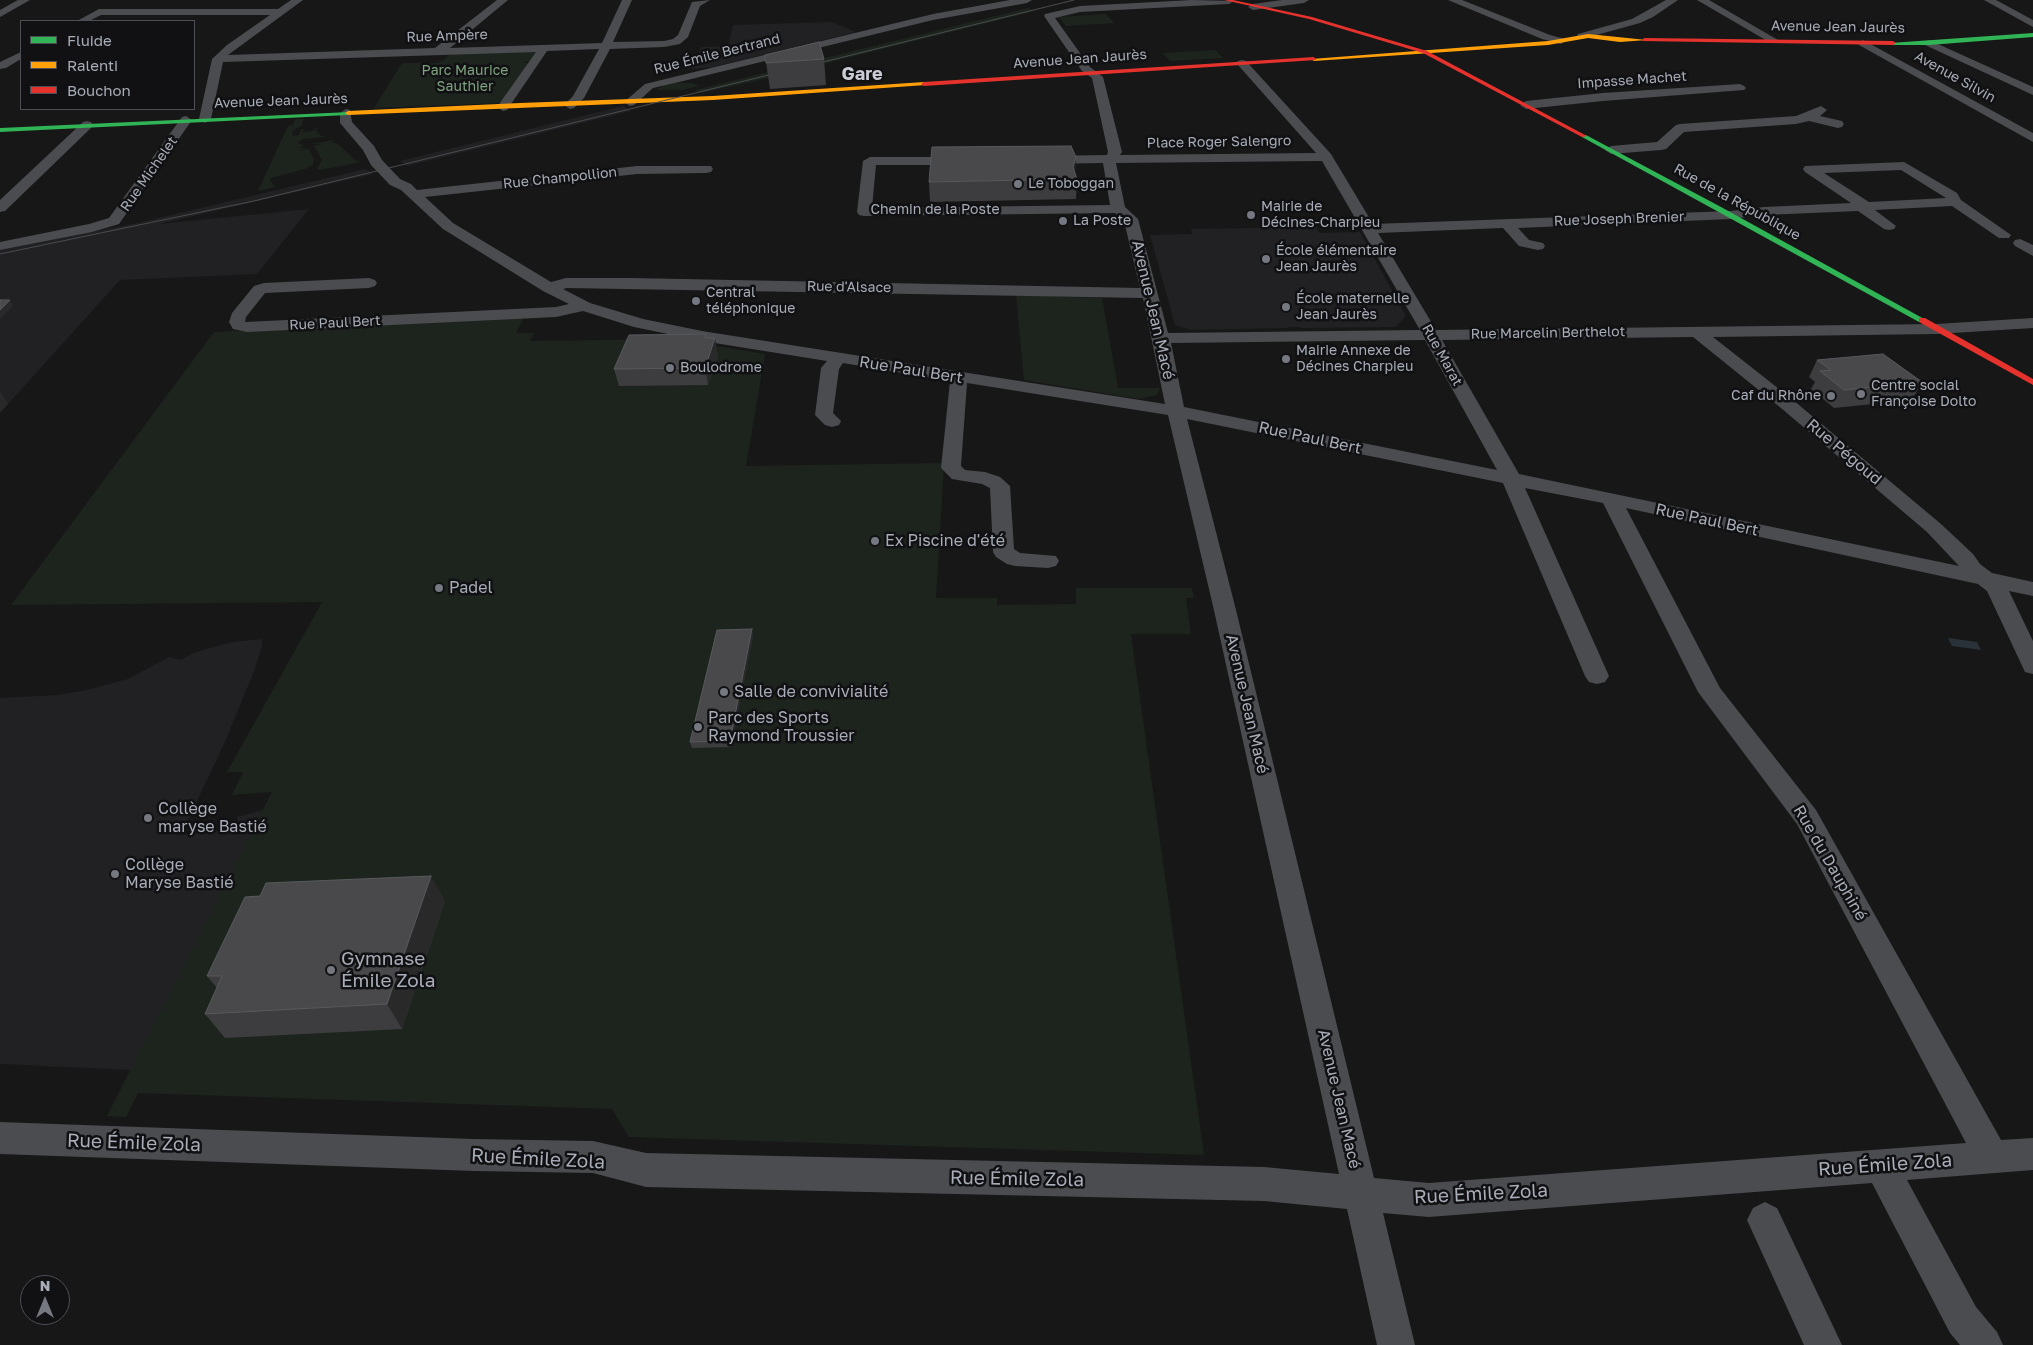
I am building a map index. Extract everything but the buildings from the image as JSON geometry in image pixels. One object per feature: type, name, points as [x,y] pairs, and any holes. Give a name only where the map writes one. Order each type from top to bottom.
[{"type":"main road","points":[[1228,0],[1257,4],[1425,52]]},
{"type":"main road","name":"Avenue Jean Jaurès","points":[[0,130],[204,119],[737,96],[1425,52],[1561,41],[1582,36],[1642,40],[1929,43],[2033,35]]},
{"type":"main road","name":"Avenue Jean Jaurès","points":[[1425,52],[1453,53],[1599,38]]},
{"type":"main road","name":"Rue de la République","points":[[1425,52],[1731,215],[2033,382]]},
{"type":"street","points":[[0,14],[25,0]]},
{"type":"street","points":[[123,12],[145,0]]},
{"type":"street","points":[[157,12],[179,0]]},
{"type":"street","points":[[183,12],[203,0]]},
{"type":"street","points":[[204,119],[218,59],[231,46],[298,0]]},
{"type":"street","points":[[439,51],[503,0]]},
{"type":"street","points":[[573,103],[606,46],[627,0]]},
{"type":"street","name":"Rue Ampère","points":[[218,59],[664,44],[676,42],[683,37],[696,4],[705,0]]},
{"type":"street","name":"Rue Émile Bertrand","points":[[632,100],[649,86],[932,12],[1027,0]]},
{"type":"street","points":[[1118,209],[1109,165],[1114,152],[1097,77],[1086,69],[1049,16],[1080,9],[1228,0]]},
{"type":"street","points":[[1257,4],[1304,0]]},
{"type":"street","points":[[1453,0],[1561,41]]},
{"type":"street","points":[[1599,38],[1649,15],[1673,0]]},
{"type":"street","points":[[1702,0],[1773,40]]},
{"type":"street","points":[[1989,0],[2033,24]]},
{"type":"street","points":[[84,20],[99,12],[278,12]]},
{"type":"street","name":"Avenue Silvin","points":[[1863,43],[2033,138]]},
{"type":"street","points":[[1929,43],[2033,91]]},
{"type":"street","points":[[503,106],[544,48]]},
{"type":"street","points":[[7,68],[20,56]]},
{"type":"street","name":"Rue Marat","points":[[1242,63],[1326,157],[1431,335],[1512,480],[1597,676]]},
{"type":"street","name":"Impasse Machet","points":[[1526,105],[1603,97],[1740,88]]},
{"type":"street","points":[[195,96],[210,97]]},
{"type":"street","points":[[1809,117],[1820,110]]},
{"type":"street","name":"Rue Paul Bert","points":[[346,113],[346,123],[369,149],[372,158],[395,182],[410,190],[448,226],[548,288],[584,306],[640,323],[702,336],[1176,411],[1611,499],[2033,589]]},
{"type":"street","points":[[1611,150],[1661,146],[1680,128],[1809,117],[1838,124]]},
{"type":"street","name":"Rue Michelet","points":[[0,246],[107,225],[118,218],[186,120]]},
{"type":"street","points":[[0,208],[6,197],[86,125]]},
{"type":"street","name":"Place Roger Salengro","points":[[1112,160],[1326,157]]},
{"type":"street","name":"Chemin de la Poste","points":[[976,160],[870,161],[864,212],[1118,209]]},
{"type":"street","points":[[1025,160],[1112,160]]},
{"type":"street","points":[[1889,226],[1810,169],[1904,166],[1952,196],[1955,202],[2004,235]]},
{"type":"street","name":"Rue Champollion","points":[[410,190],[637,170],[706,169]]},
{"type":"street","name":"Rue Joseph Brenier","points":[[1369,229],[1731,215],[1764,211],[1955,202]]},
{"type":"street","name":"Avenue Jean Macé","points":[[1118,209],[1132,219],[1396,1345]]},
{"type":"street","name":"Rue Joseph Brenier","points":[[1507,224],[1524,243],[1538,246]]},
{"type":"street","name":"Rue Paul Bert","points":[[369,283],[260,289],[238,316],[237,322],[239,325],[246,327],[310,325],[556,312],[584,306]]},
{"type":"street","name":"Rue d'Alsace","points":[[548,288],[566,283],[632,283],[1150,293]]},
{"type":"street","name":"Rue Marcelin Berthelot","points":[[1161,338],[1936,329],[2033,322]]},
{"type":"street","name":"Rue Pégoud","points":[[1697,332],[1787,404],[1934,528],[1966,558],[1972,569],[1996,587],[2033,666]]},
{"type":"street","points":[[832,421],[824,415],[830,368],[838,358]]},
{"type":"street","points":[[959,378],[951,468],[959,475],[985,478],[1000,486],[1004,552],[1015,559],[1048,561]]},
{"type":"street","name":"Rue du Dauphiné","points":[[1611,499],[1710,692],[1807,817],[1992,1157]]},
{"type":"street","name":"Rue Émile Zola","points":[[0,1138],[474,1155],[593,1157],[646,1170],[1264,1184],[1429,1200],[2033,1154]]},
{"type":"street","points":[[1881,1165],[1963,1320],[1984,1345]]},
{"type":"street","points":[[1765,1220],[1823,1345]]},
{"type":"shaded area","points":[[832,22],[856,32],[713,67],[691,69],[701,47],[728,46],[733,25]]},
{"type":"shaded area","points":[[623,106],[631,111],[407,166],[400,161]]},
{"type":"shaded area","points":[[365,169],[373,174],[159,224],[309,209],[257,274],[120,280],[0,413],[0,250],[142,222]]},
{"type":"shaded area","name":"École élémentaire Jean Jaurès","points":[[1316,227],[1319,233],[1360,232],[1406,316],[1396,327],[1288,327],[1190,330],[1175,325],[1150,235],[1192,234],[1191,229]]},
{"type":"shaded area","points":[[1948,638],[1977,642],[1981,650],[1952,646]]},
{"type":"shaded area","name":"Collège Maryse Bastié","points":[[262,639],[262,646],[254,671],[225,742],[181,835],[214,832],[238,825],[237,817],[263,810],[132,1070],[0,1064],[0,698],[58,695],[87,690],[128,679],[169,657],[181,660],[191,654],[209,648],[233,642]]},
{"type":"green space","points":[[1028,8],[1035,11],[703,94],[748,82],[701,93],[695,90]]},
{"type":"green space","points":[[1106,14],[1114,23],[1066,26],[1059,17]]},
{"type":"green space","points":[[1215,50],[1223,58],[1170,61],[1163,53]]},
{"type":"green space","name":"Parc Maurice Sauthier","points":[[537,51],[530,61],[523,63],[529,63],[500,103],[374,108],[402,63],[437,63],[445,59],[450,53]]},
{"type":"green space","points":[[668,83],[693,83],[699,86],[682,90],[656,90]]},
{"type":"green space","points":[[295,119],[304,119],[301,126],[292,133],[293,136],[299,135],[301,129],[303,129],[303,132],[313,131],[318,128],[315,130],[318,131],[316,132],[325,137],[303,139],[298,142],[304,146],[297,148],[307,148],[299,150],[309,149],[314,160],[313,165],[271,178],[270,180],[275,187],[258,191],[288,126],[293,125]]},
{"type":"green space","points":[[335,140],[331,143],[337,143],[355,160],[362,162],[319,170],[317,168],[322,160],[314,146],[323,144],[310,144]]},
{"type":"green space","points":[[1016,295],[1102,298],[1118,388],[1160,388],[1157,395],[1139,399],[1024,380]]},
{"type":"green space","name":"Parc des Sports Raymond Troussier","points":[[524,317],[516,333],[534,333],[530,341],[673,339],[765,354],[746,466],[944,463],[936,598],[997,598],[997,605],[1076,604],[1076,588],[1192,588],[1194,598],[1186,598],[1191,634],[1131,634],[1204,1155],[629,1137],[612,1109],[138,1093],[126,1117],[107,1116],[272,792],[232,795],[243,772],[227,772],[322,602],[11,605],[214,332]]},
{"type":"tram line","points":[[811,65],[1074,0]]},
{"type":"tram line","points":[[0,254],[254,201],[781,72]]},
{"type":"traffic: fast","points":[[1893,43],[1929,43],[2033,35]]},
{"type":"traffic: fast","points":[[0,130],[348,113]]},
{"type":"traffic: fast","points":[[1584,136],[1922,320]]},
{"type":"traffic: slow","points":[[1314,59],[1548,43],[1588,36],[1620,40],[1644,40]]},
{"type":"traffic: slow","points":[[503,107],[713,98],[924,84]]},
{"type":"traffic: slow","points":[[348,113],[520,105]]},
{"type":"traffic: jam","points":[[1226,0],[1310,18],[1425,52],[1584,136]]},
{"type":"traffic: jam","points":[[1644,40],[1893,43]]},
{"type":"traffic: jam","points":[[924,84],[1314,59]]},
{"type":"traffic: jam","points":[[1922,320],[2033,382]]},
{"type":"place","name":"Le Toboggan","points":[[1018,184]]},
{"type":"place","name":"Mairie de Décines-Charpieu","points":[[1251,215]]},
{"type":"place","name":"La Poste","points":[[1063,221]]},
{"type":"place","name":"École élémentaire Jean Jaurès","points":[[1266,259]]},
{"type":"place","name":"Central téléphonique","points":[[696,301]]},
{"type":"place","name":"École maternelle Jean Jaurès","points":[[1286,307]]},
{"type":"place","name":"Mairie Annexe de Décines Charpieu","points":[[1286,359]]},
{"type":"place","name":"Boulodrome","points":[[670,368]]},
{"type":"place","name":"Centre social Françoise Dolto","points":[[1861,394]]},
{"type":"place","name":"Caf du Rhône","points":[[1831,396]]},
{"type":"place","name":"Ex Piscine d'été","points":[[875,541]]},
{"type":"place","name":"Padel","points":[[439,588]]},
{"type":"place","name":"Salle de convivialité","points":[[724,692]]},
{"type":"place","name":"Parc des Sports Raymond Troussier","points":[[698,727]]},
{"type":"place","name":"Collège maryse Bastié","points":[[148,818]]},
{"type":"place","name":"Collège Maryse Bastié","points":[[115,874]]},
{"type":"place","name":"Gymnase Émile Zola","points":[[331,970]]},
{"type":"district","name":"Gare","points":[[862,74]]}]
